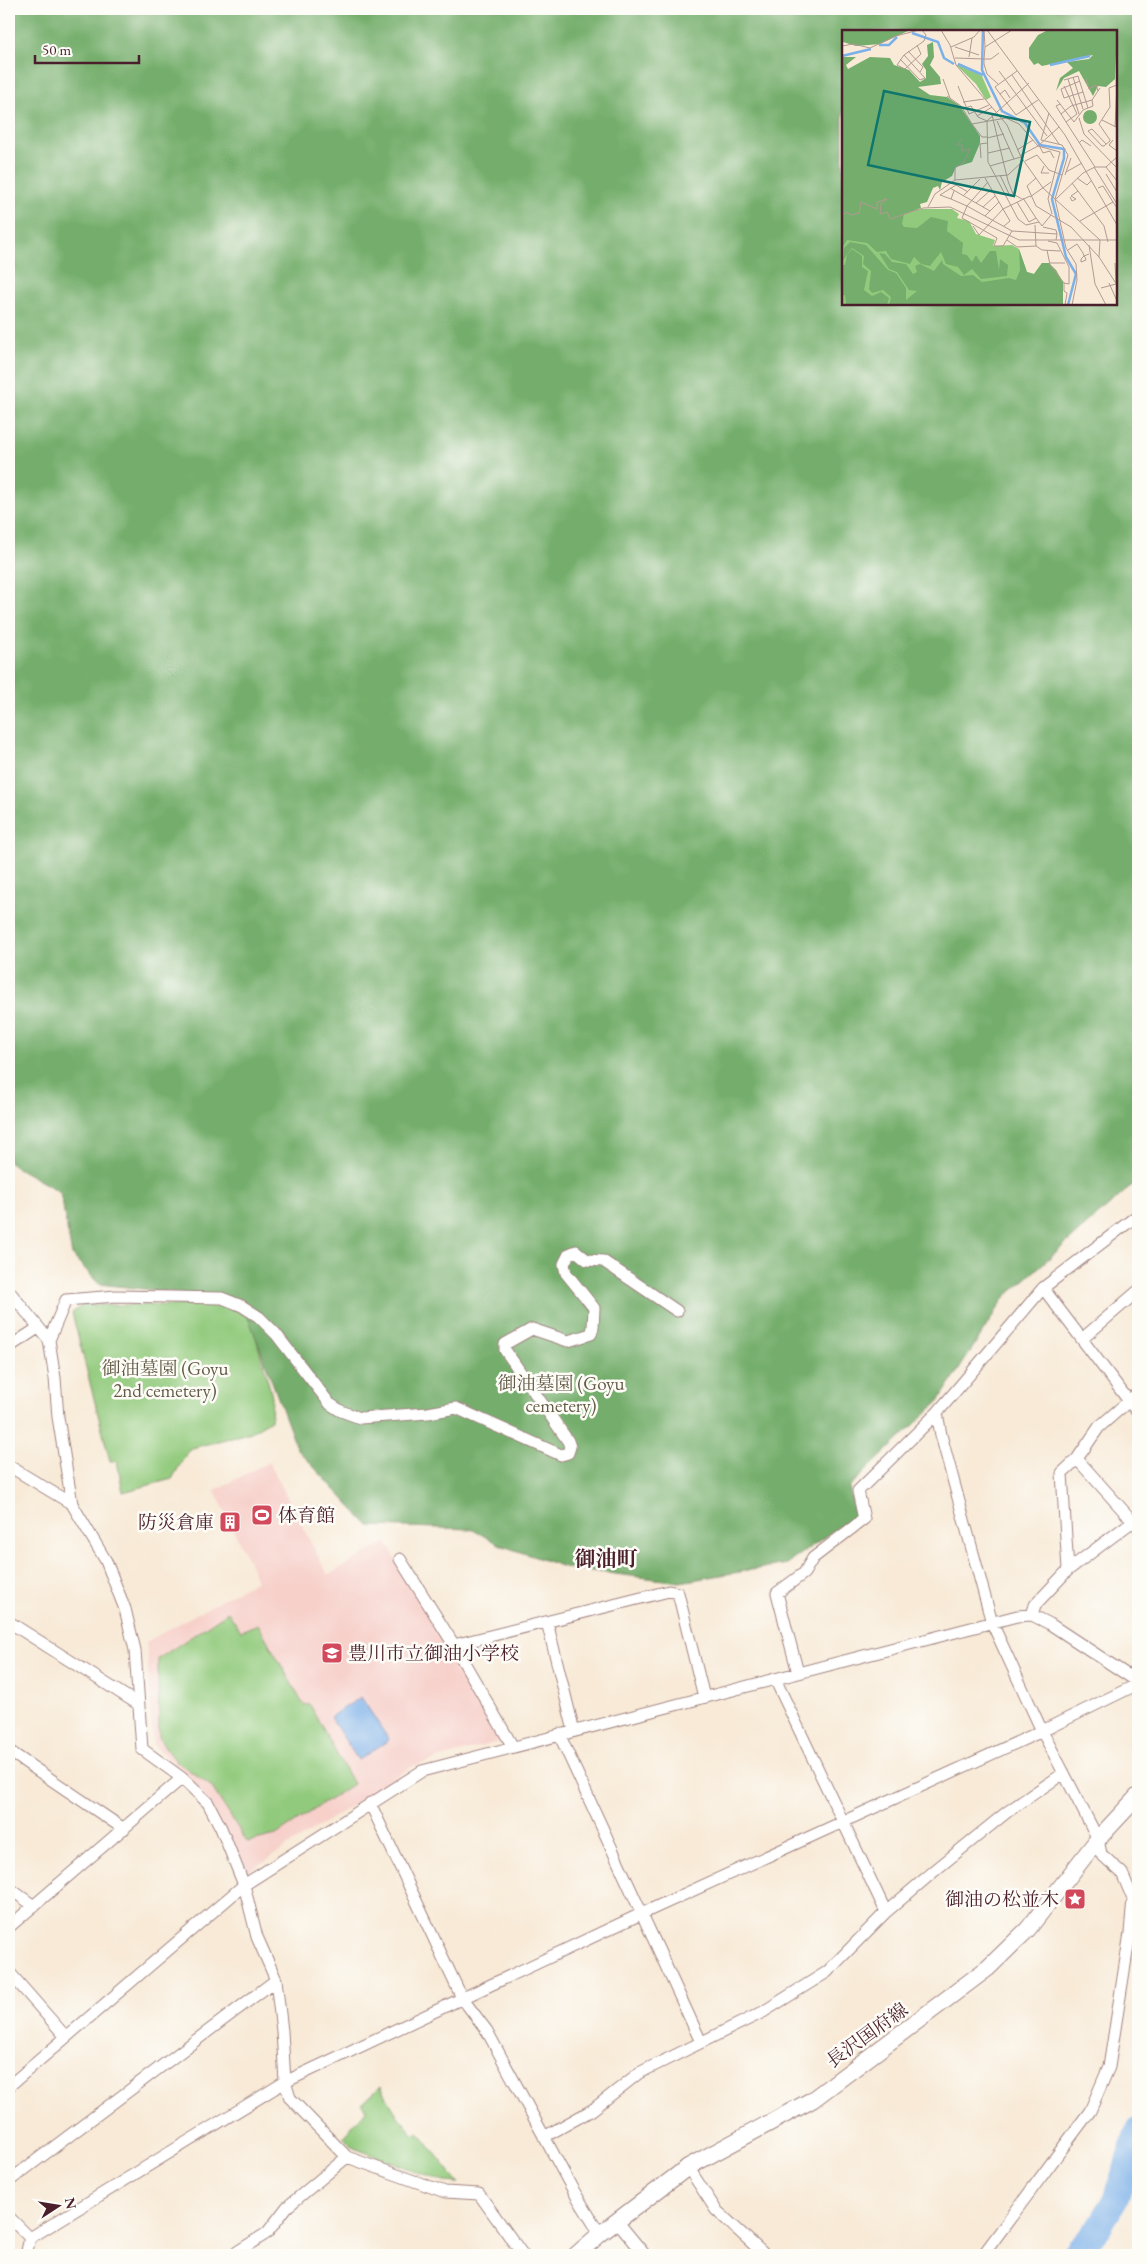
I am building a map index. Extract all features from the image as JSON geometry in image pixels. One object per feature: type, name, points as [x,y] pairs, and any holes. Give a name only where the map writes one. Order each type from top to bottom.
[{"type":"main road","name":"長沢国府線","points":[[576,2255],[600,2234],[688,2167],[812,2100],[988,1968],[1028,1929],[1098,1839],[1138,1796]]},
{"type":"street","points":[[798,1674],[777,1593],[804,1573],[813,1558],[864,1519],[858,1490],[937,1413],[1043,1288],[1137,1220]]},
{"type":"street","points":[[523,2255],[479,2194],[445,2192],[347,2157],[290,2098],[286,2082],[276,1980],[257,1937],[244,1884],[208,1803],[182,1778],[142,1749],[135,1650],[125,1609],[106,1562],[72,1504],[58,1417],[55,1378],[49,1340],[66,1300],[116,1296],[222,1298],[242,1306],[259,1318],[276,1334],[330,1404],[341,1411],[360,1418],[428,1413],[456,1408],[561,1455],[568,1453],[570,1447],[568,1441],[505,1350],[505,1344],[532,1329],[568,1342],[591,1334],[594,1308],[566,1273],[564,1264],[569,1254],[576,1251],[586,1260],[603,1261],[677,1311]]},
{"type":"street","points":[[1043,1288],[1138,1413]]},
{"type":"street","points":[[9,1291],[49,1340]]},
{"type":"street","points":[[1082,1339],[1138,1291]]},
{"type":"street","points":[[9,1347],[38,1328]]},
{"type":"street","points":[[1068,1570],[1062,1473],[1077,1459],[1099,1427],[1138,1393]]},
{"type":"street","points":[[937,1413],[941,1435],[992,1622],[1042,1731],[1098,1839],[1101,1854],[1122,1873],[1132,1899],[1130,1933],[1110,2067],[1090,2111],[983,2255]]},
{"type":"street","points":[[1032,1615],[1035,1605],[1068,1570],[1135,1524],[1077,1459]]},
{"type":"street","points":[[9,1466],[72,1504]]},
{"type":"street","points":[[400,1559],[454,1645],[513,1747]]},
{"type":"street","points":[[454,1645],[669,1591],[678,1593],[704,1697]]},
{"type":"street","points":[[9,2086],[244,1884],[422,1771],[1017,1616],[1032,1615],[1050,1624],[1138,1683],[1042,1731],[641,1914],[286,2082],[30,2238],[26,2255]]},
{"type":"street","points":[[9,1622],[138,1704]]},
{"type":"street","points":[[547,1622],[574,1731]]},
{"type":"street","points":[[775,1679],[886,1912]]},
{"type":"street","points":[[559,1734],[701,2042]]},
{"type":"street","points":[[9,1751],[124,1829]]},
{"type":"street","points":[[544,2137],[592,2110],[639,2073],[763,2012],[827,1972],[886,1912],[1007,1812],[1064,1773]]},
{"type":"street","points":[[9,1927],[182,1778]]},
{"type":"street","points":[[370,1803],[462,1998],[487,2031],[544,2137],[600,2234]]},
{"type":"street","points":[[9,1888],[34,1906]]},
{"type":"street","points":[[9,1972],[66,2037]]},
{"type":"street","points":[[9,2181],[276,1980]]},
{"type":"street","points":[[237,2252],[267,2233],[287,2207],[347,2157]]},
{"type":"street","points":[[688,2167],[716,2210],[765,2255]]},
{"type":"street","points":[[9,2217],[30,2238]]},
{"type":"street","points":[[617,2221],[645,2255]]},
{"type":"shaded area","points":[[269,1462],[328,1575],[386,1542],[505,1740],[413,1766],[248,1872],[239,1867],[200,1791],[153,1744],[146,1642],[257,1580],[215,1490]]},
{"type":"green space","name":"御油墓園 (Goyu cemetery)","points":[[9,9],[1138,9],[1138,1180],[1005,1297],[939,1401],[849,1487],[855,1515],[787,1564],[680,1582],[567,1568],[503,1546],[471,1529],[369,1526],[297,1449],[242,1300],[99,1284],[72,1255],[60,1192],[9,1163]]},
{"type":"green space","name":"御油墓園 (Goyu 2nd cemetery)","points":[[83,1305],[226,1305],[247,1316],[254,1330],[272,1396],[271,1420],[251,1432],[189,1449],[172,1479],[123,1492],[117,1461],[110,1461],[72,1313]]},
{"type":"green space","points":[[228,1612],[241,1631],[258,1624],[303,1704],[310,1705],[353,1784],[276,1835],[247,1842],[211,1786],[176,1761],[159,1739],[158,1659]]},
{"type":"green space","points":[[380,2087],[398,2116],[414,2135],[418,2132],[459,2183],[445,2182],[354,2148],[343,2137],[366,2110],[362,2104]]},
{"type":"water","points":[[361,1697],[389,1740],[358,1760],[330,1717]]},
{"type":"waterway","points":[[1075,2255],[1099,2227],[1116,2199],[1138,2129]]},
{"type":"place","name":"体育館","points":[[262,1515]]},
{"type":"place","name":"防災倉庫","points":[[230,1522]]},
{"type":"place","name":"豊川市立御油小学校","points":[[332,1653]]},
{"type":"place","name":"御油の松並木","points":[[1075,1899]]},
{"type":"district","name":"御油町","points":[[606,1558]]}]
